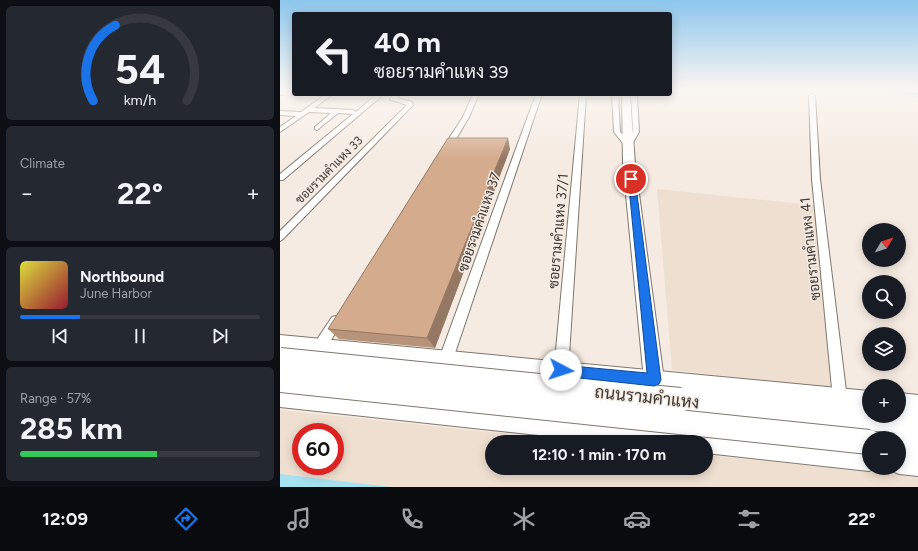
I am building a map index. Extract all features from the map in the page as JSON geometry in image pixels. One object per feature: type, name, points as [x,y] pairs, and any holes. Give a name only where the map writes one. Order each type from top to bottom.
[{"type":"main road","points":[[627,113],[628,144],[659,435]]},
{"type":"main road","name":"ถนนรามคำแหง","points":[[280,344],[561,370],[862,401]]},
{"type":"main road","name":"ถนนรามคำแหง","points":[[280,360],[918,423]]},
{"type":"main road","name":"ถนนรามคำแหง","points":[[280,380],[862,441]]},
{"type":"main road","points":[[280,396],[641,435]]},
{"type":"main road","points":[[906,405],[918,406]]},
{"type":"main road","points":[[713,442],[862,457]]},
{"type":"main road","points":[[906,445],[918,446]]},
{"type":"main road","points":[[906,462],[918,463]]},
{"type":"street","points":[[282,127],[304,113]]},
{"type":"street","points":[[317,128],[336,113]]},
{"type":"street","points":[[280,178],[358,113]]},
{"type":"street","name":"ซอยรามคำแหง 33","points":[[280,237],[402,113]]},
{"type":"street","points":[[440,159],[468,113]]},
{"type":"street","name":"ซอยรามคำแหง 37","points":[[446,359],[532,113]]},
{"type":"street","name":"ซอยรามคำแหง 37/1","points":[[561,370],[582,113]]},
{"type":"street","points":[[616,113],[617,132],[628,144],[636,132],[635,113]]},
{"type":"street","name":"ซอยรามคำแหง 41","points":[[813,113],[816,179],[840,399]]},
{"type":"street","points":[[319,348],[341,314]]},
{"type":"shaded area","points":[[657,189],[822,206],[843,390],[672,370]]},
{"type":"shaded area","points":[[280,410],[516,435],[485,435],[485,475],[713,475],[713,456],[862,471],[862,475],[899,475],[918,477],[918,487],[280,487]]},
{"type":"water","points":[[280,474],[391,487],[280,487]]},
{"type":"building","points":[[448,138],[508,138],[427,338],[328,329]]},
{"type":"route","points":[[561,370],[654,380],[631,179]]}]
